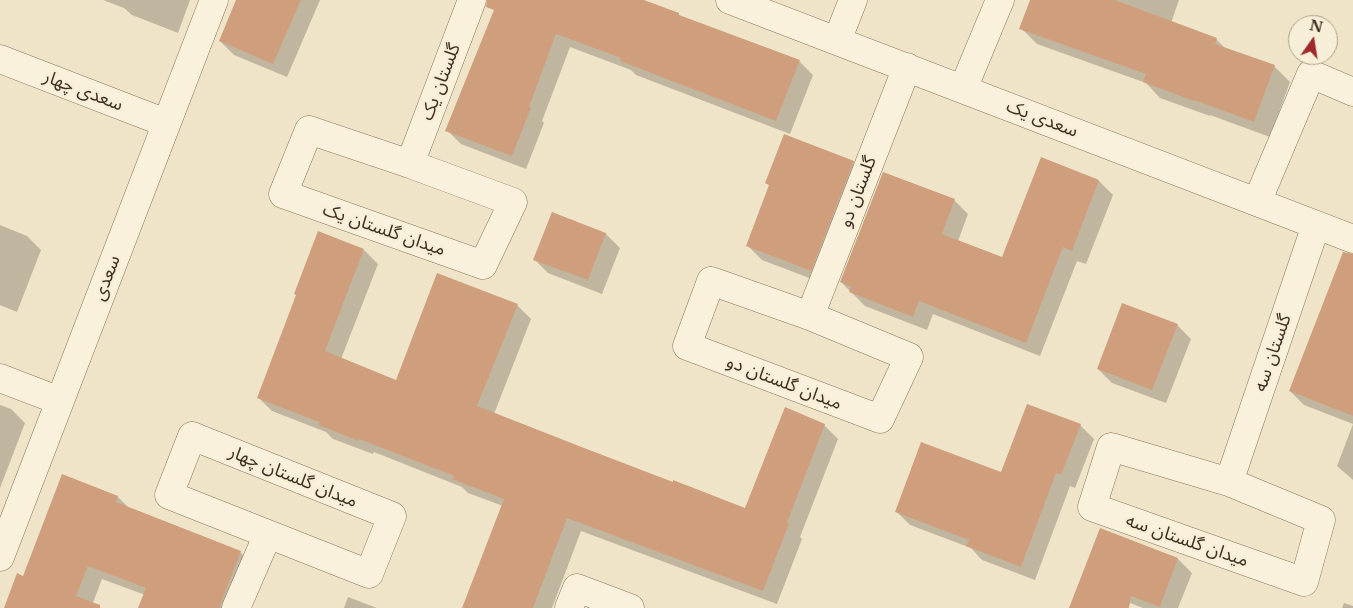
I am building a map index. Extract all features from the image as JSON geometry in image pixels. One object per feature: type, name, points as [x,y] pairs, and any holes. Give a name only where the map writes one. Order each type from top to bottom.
[{"type":"street","name":"سعدی","points":[[0,557],[214,0]]},
{"type":"street","name":"گلستان یک","points":[[410,164],[472,0]]},
{"type":"street","name":"سعدی یک","points":[[730,0],[1353,239]]},
{"type":"street","points":[[838,41],[853,0]]},
{"type":"street","points":[[963,89],[1000,0]]},
{"type":"street","name":"سعدی چهار","points":[[0,59],[166,123]]},
{"type":"street","name":"گلستان دو","points":[[810,316],[907,67]]},
{"type":"street","points":[[1256,202],[1311,74],[1353,92]]},
{"type":"street","name":"میدان گلستان یک","points":[[310,130],[410,164],[513,202],[483,265],[282,194],[310,130]]},
{"type":"street","name":"گلستان سه","points":[[1229,482],[1316,225]]},
{"type":"street","name":"میدان گلستان دو","points":[[711,281],[810,316],[909,356],[880,418],[688,346],[711,281]]},
{"type":"street","points":[[0,378],[60,401]]},
{"type":"street","name":"میدان گلستان چهار","points":[[192,436],[392,516],[369,574],[268,534],[169,495],[192,436]]},
{"type":"street","name":"میدان گلستان سه","points":[[1111,448],[1229,482],[1321,520],[1304,582],[1092,507],[1111,448]]},
{"type":"street","points":[[236,608],[268,534]]},
{"type":"street","points":[[569,608],[577,588],[630,608]]},
{"type":"building","points":[[236,0],[301,0],[273,64],[219,41]]},
{"type":"building","points":[[487,0],[644,0],[800,60],[776,121],[620,61],[621,58],[556,34],[529,107],[531,108],[512,156],[445,131],[494,10],[486,7]]},
{"type":"building","points":[[1030,0],[1115,0],[1217,38],[1215,44],[1275,65],[1254,122],[1143,82],[1146,74],[1019,29]]},
{"type":"building","points":[[784,134],[854,161],[811,271],[746,246],[769,185],[765,183]]},
{"type":"building","points":[[1041,157],[1099,180],[1072,251],[1063,247],[1026,343],[919,301],[913,317],[849,292],[851,287],[840,282],[883,172],[955,199],[942,234],[1002,257]]},
{"type":"building","points":[[552,212],[606,233],[588,280],[533,260]]},
{"type":"building","points":[[318,231],[364,249],[325,351],[396,380],[437,273],[518,304],[477,406],[579,446],[745,508],[785,407],[825,424],[763,591],[567,518],[533,608],[462,608],[504,499],[452,479],[454,476],[318,425],[319,422],[257,398]]},
{"type":"building","points":[[1343,252],[1353,254],[1353,416],[1289,391]]},
{"type":"building","points":[[1122,303],[1178,324],[1152,390],[1097,369]]},
{"type":"building","points":[[1027,404],[1081,424],[1061,475],[1056,473],[1021,567],[966,546],[969,540],[895,512],[921,442],[1001,472]]},
{"type":"building","points":[[62,474],[118,496],[116,502],[241,551],[219,608],[138,608],[146,588],[88,566],[76,596],[100,605],[100,608],[4,608],[17,573],[23,576]]},
{"type":"building","points":[[1100,528],[1178,558],[1160,607],[1131,596],[1129,608],[1069,608]]}]
